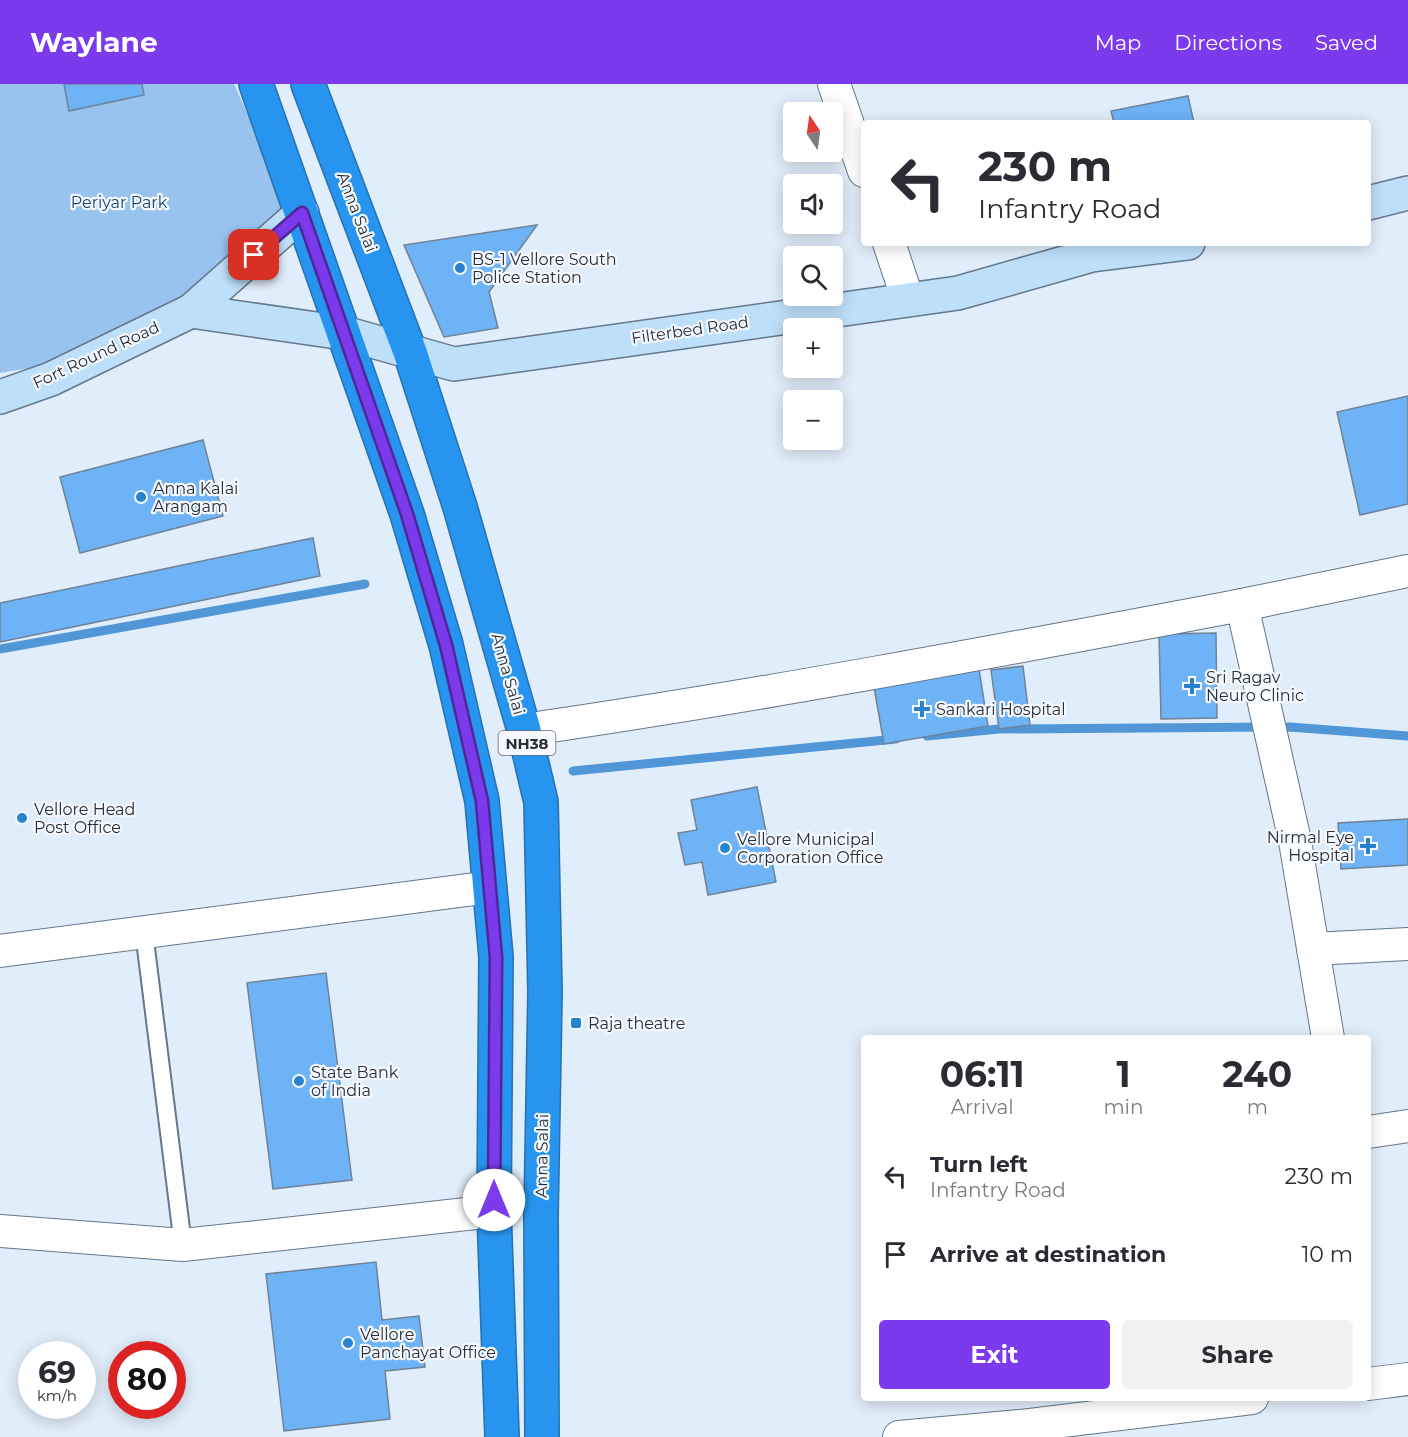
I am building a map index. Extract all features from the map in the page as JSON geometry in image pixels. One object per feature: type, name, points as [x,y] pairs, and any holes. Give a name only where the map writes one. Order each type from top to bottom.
[{"type":"highway","points":[[256,84],[407,514],[446,645],[482,801],[496,957],[494,1211],[502,1437]]},
{"type":"highway","name":"Anna Salai","points":[[308,84],[410,352],[460,507],[524,729],[542,802],[545,992],[542,1437]]},
{"type":"main road","points":[[1371,202],[1408,193]]},
{"type":"main road","name":"Fort Round Road","points":[[0,397],[51,379],[191,310],[302,213]]},
{"type":"main road","name":"Filterbed Road","points":[[191,310],[344,333],[454,364],[958,293],[1092,255],[1164,246]]},
{"type":"street","points":[[834,84],[861,162]]},
{"type":"street","points":[[890,246],[908,300]]},
{"type":"street","points":[[524,729],[760,693],[1242,605],[1408,571]]},
{"type":"street","points":[[1242,605],[1294,842],[1327,1035]]},
{"type":"street","points":[[0,951],[490,887]]},
{"type":"street","points":[[1313,949],[1408,944]]},
{"type":"street","points":[[1371,1132],[1408,1126]]},
{"type":"street","points":[[0,1231],[183,1245],[494,1211]]},
{"type":"street","points":[[1371,1384],[1408,1379]]},
{"type":"street","points":[[899,1437],[1030,1425],[1227,1401]]},
{"type":"lane","points":[[144,932],[183,1245]]},
{"type":"green space","name":"Periyar Park","points":[[0,84],[234,84],[291,209],[181,305],[47,365],[0,373]]},
{"type":"building","points":[[64,84],[142,84],[144,95],[69,111]]},
{"type":"building","points":[[1188,96],[1193,120],[1113,120],[1111,111]]},
{"type":"building","name":"BS-1 Vellore South Police Station","points":[[537,225],[489,292],[498,328],[444,337],[404,245]]},
{"type":"building","points":[[1408,396],[1408,504],[1360,515],[1337,412]]},
{"type":"building","name":"Anna Kalai Arangam","points":[[203,440],[223,516],[80,553],[60,477]]},
{"type":"building","points":[[313,538],[320,576],[0,642],[0,603]]},
{"type":"building","points":[[1216,633],[1217,718],[1161,719],[1159,634]]},
{"type":"building","points":[[1023,666],[1030,725],[999,729],[991,670]]},
{"type":"building","points":[[979,669],[988,726],[884,744],[874,687]]},
{"type":"building","name":"Vellore Municipal Corporation Office","points":[[757,787],[776,882],[708,895],[702,862],[685,865],[678,833],[697,830],[691,800]]},
{"type":"building","points":[[1408,819],[1408,865],[1341,869],[1338,823]]},
{"type":"building","name":"State Bank of India","points":[[326,973],[352,1180],[273,1189],[247,983]]},
{"type":"building","name":"Vellore Panchayat Office","points":[[376,1262],[382,1320],[419,1316],[425,1367],[385,1371],[390,1419],[284,1431],[266,1274]]},
{"type":"waterway","points":[[0,649],[365,584]]},
{"type":"waterway","points":[[927,736],[999,729],[1290,727],[1408,736]]},
{"type":"waterway","points":[[573,771],[896,739]]},
{"type":"place","name":"BS-1 Vellore South Police Station","points":[[460,268]]},
{"type":"place","name":"Anna Kalai Arangam","points":[[141,497]]},
{"type":"place","name":"Sri Ragav Neuro Clinic","points":[[1192,686]]},
{"type":"place","name":"Sankari Hospital","points":[[922,709]]},
{"type":"place","name":"Vellore Head Post Office","points":[[22,818]]},
{"type":"place","name":"Nirmal Eye Hospital","points":[[1368,846]]},
{"type":"place","name":"Vellore Municipal Corporation Office","points":[[725,848]]},
{"type":"place","name":"Raja theatre","points":[[576,1023]]},
{"type":"place","name":"State Bank of India","points":[[299,1081]]},
{"type":"place","name":"Vellore Panchayat Office","points":[[348,1343]]},
{"type":"route","points":[[254,255],[302,213],[407,514],[446,645],[482,801],[496,957],[494,1200]]}]
